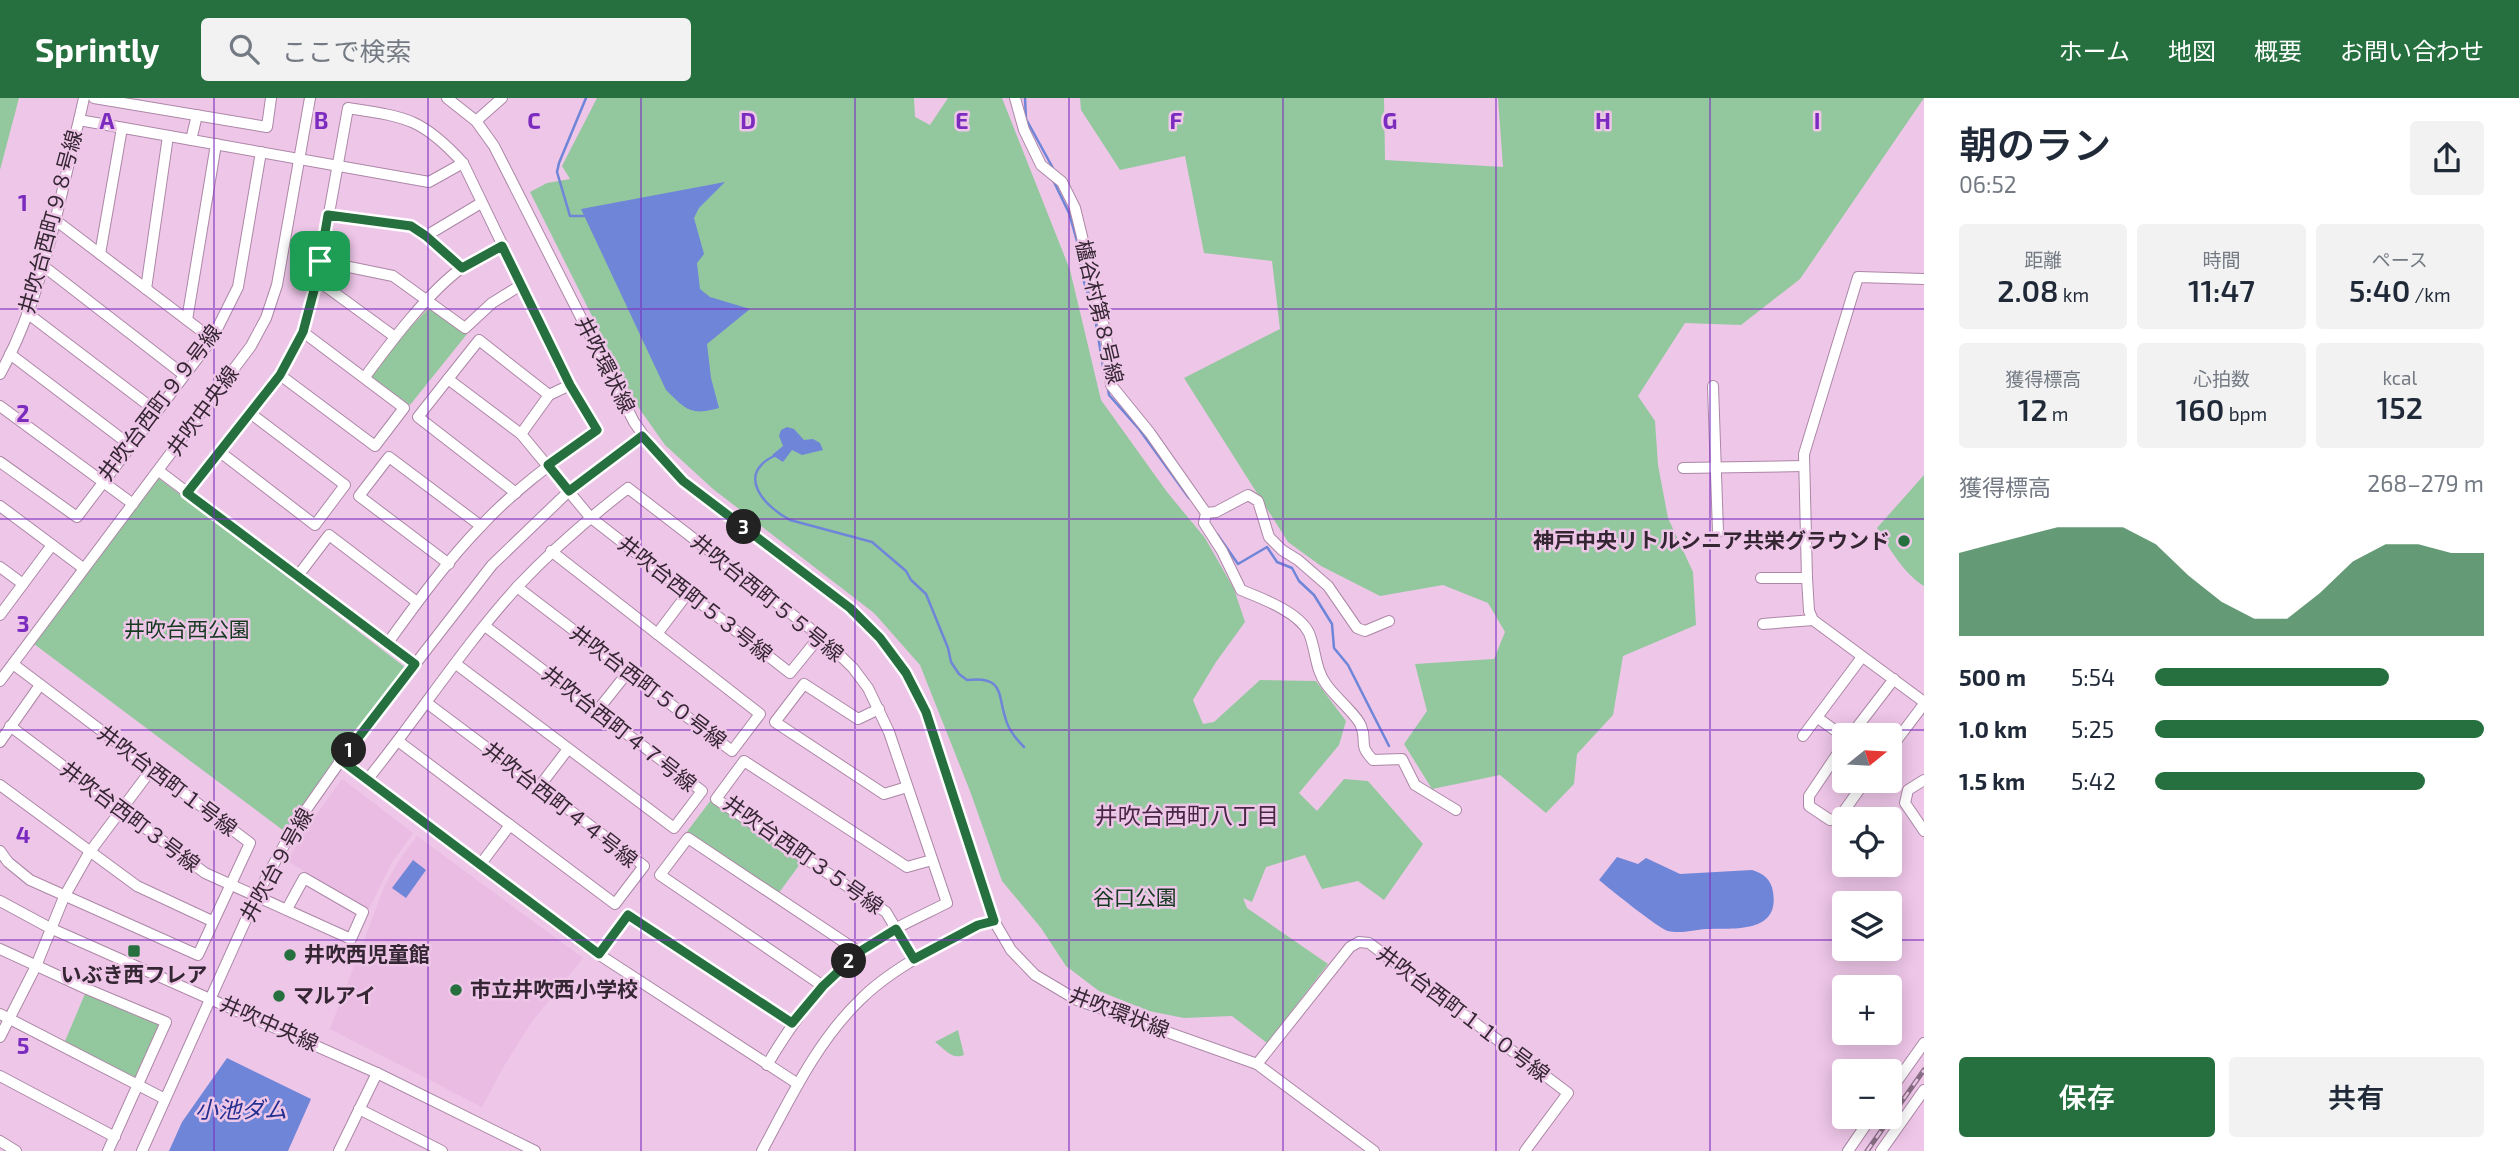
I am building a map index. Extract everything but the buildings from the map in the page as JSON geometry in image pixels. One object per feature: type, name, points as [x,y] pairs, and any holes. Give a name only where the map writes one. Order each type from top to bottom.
[{"type":"street","points":[[79,120],[84,98]]},
{"type":"street","points":[[94,98],[267,127],[271,98]]},
{"type":"street","name":"井吹中央線","points":[[0,681],[251,346],[266,318],[277,285],[310,98]]},
{"type":"street","name":"井吹環状線","points":[[447,98],[476,121],[494,146],[642,436],[683,481],[850,608],[880,638],[906,673],[926,712],[994,921],[1012,950],[1035,975],[1077,1000],[1257,1064],[1374,1151]]},
{"type":"street","points":[[476,121],[502,98]]},
{"type":"street","name":"櫨谷村第８号線","points":[[1015,98],[1024,130],[1041,165],[1062,182],[1075,208],[1106,335],[1111,385],[1150,433],[1205,517],[1204,523],[1223,551],[1241,590],[1273,603],[1308,631],[1320,675],[1332,693],[1361,725],[1363,749],[1373,760],[1402,759],[1415,785],[1456,810]]},
{"type":"street","points":[[187,493],[280,375],[303,332],[317,279],[348,108],[388,114],[416,122],[439,138],[463,163],[570,385],[597,430],[548,465],[481,526],[417,602],[387,644]]},
{"type":"street","points":[[191,140],[197,115]]},
{"type":"street","name":"井吹台西町９８号線","points":[[0,374],[27,313],[42,265],[79,120],[429,182],[463,163]]},
{"type":"street","points":[[100,254],[122,128]]},
{"type":"street","points":[[146,289],[168,136]]},
{"type":"street","points":[[187,320],[216,144]]},
{"type":"street","name":"井吹台西町９９号線","points":[[0,462],[77,517],[212,340],[237,287],[261,152]]},
{"type":"street","points":[[426,236],[481,202]]},
{"type":"street","points":[[328,215],[411,226],[462,268]]},
{"type":"street","points":[[54,219],[212,340]]},
{"type":"street","points":[[365,377],[427,301],[462,268],[502,246]]},
{"type":"street","points":[[320,261],[393,276],[465,328],[492,303],[521,285]]},
{"type":"street","points":[[42,265],[184,376]]},
{"type":"street","points":[[1902,733],[1924,703],[1813,620],[1809,611],[1804,454],[1858,277],[1924,279]]},
{"type":"street","points":[[317,279],[395,337]]},
{"type":"street","points":[[27,313],[156,411]]},
{"type":"street","points":[[280,375],[375,446],[404,408],[303,332]]},
{"type":"street","points":[[516,493],[418,417],[479,341],[549,395]]},
{"type":"street","points":[[10,354],[130,445]]},
{"type":"street","name":"井吹台西町５３号線","points":[[448,379],[521,434],[590,517],[790,673],[820,636]]},
{"type":"street","points":[[521,434],[549,395],[570,385]]},
{"type":"street","points":[[1713,386],[1718,532]]},
{"type":"street","points":[[0,406],[133,505]]},
{"type":"street","points":[[220,452],[315,525],[345,485],[250,413]]},
{"type":"street","name":"井吹台９号線","points":[[142,1151],[257,895],[294,827],[341,760],[492,565],[569,491],[642,436]]},
{"type":"street","points":[[449,564],[359,496],[389,457],[481,526]]},
{"type":"street","points":[[1683,468],[1804,466]]},
{"type":"street","points":[[159,471],[415,664]]},
{"type":"street","name":"井吹台西町５５号線","points":[[367,780],[517,587],[551,551],[628,488],[820,636],[853,668],[879,709],[889,732],[947,902],[859,952],[823,986],[792,1023],[767,1065]]},
{"type":"street","points":[[1205,517],[1248,495],[1258,501],[1269,537],[1328,586],[1357,628],[1365,631],[1389,621]]},
{"type":"street","points":[[0,506],[83,568]]},
{"type":"street","points":[[297,577],[329,536],[417,602]]},
{"type":"street","points":[[0,615],[52,545]]},
{"type":"street","name":"井吹台西町５０号線","points":[[517,587],[732,751],[760,714],[551,551]]},
{"type":"street","points":[[0,567],[23,584]]},
{"type":"street","points":[[1761,578],[1807,578]]},
{"type":"street","points":[[657,634],[688,593]]},
{"type":"street","points":[[1763,624],[1813,620]]},
{"type":"street","name":"井吹台西町４７号線","points":[[456,664],[674,828],[702,791],[485,626]]},
{"type":"street","points":[[1803,736],[1863,657]]},
{"type":"street","name":"井吹台西町１号線","points":[[0,850],[8,862],[30,880],[198,955],[250,843],[13,664]]},
{"type":"street","points":[[597,711],[628,671]]},
{"type":"street","points":[[1860,723],[1894,679]]},
{"type":"street","points":[[879,709],[858,719],[804,684],[775,722],[884,794],[907,787]]},
{"type":"street","points":[[0,742],[40,685]]},
{"type":"street","name":"井吹台西町４４号線","points":[[398,741],[615,904],[643,866],[427,703]]},
{"type":"street","points":[[1818,718],[1832,728]]},
{"type":"street","name":"井吹台西町３号線","points":[[10,726],[205,873],[351,939],[363,912],[304,878],[287,909]]},
{"type":"street","points":[[539,787],[569,749]]},
{"type":"street","points":[[341,760],[599,954],[798,1084]]},
{"type":"street","name":"井吹台西町３５号線","points":[[914,959],[886,912],[716,799],[744,761],[907,867],[932,860]]},
{"type":"street","points":[[1832,762],[1809,796],[1809,806],[1830,821],[1839,818],[1857,793]]},
{"type":"street","points":[[0,1037],[5,1016],[36,966],[65,897],[89,853],[151,770]]},
{"type":"street","points":[[1924,780],[1908,790],[1905,796],[1905,803],[1924,831]]},
{"type":"street","points":[[0,785],[137,886],[212,921]]},
{"type":"street","points":[[480,865],[510,825]]},
{"type":"street","points":[[823,986],[660,875],[688,838],[859,952]]},
{"type":"street","name":"井吹中央線","points":[[0,901],[51,928],[377,1073],[536,1151]]},
{"type":"street","points":[[599,954],[628,915],[792,1023]]},
{"type":"street","points":[[762,1151],[798,1084],[831,1033],[861,998],[914,959],[978,925],[994,921]]},
{"type":"street","name":"井吹台西町１１０号線","points":[[1257,1064],[1350,947],[1359,942],[1369,943],[1569,1093],[1525,1151]]},
{"type":"street","points":[[0,948],[166,1022],[108,1151]]},
{"type":"street","points":[[5,1016],[165,1099]]},
{"type":"street","points":[[1902,1074],[1924,1043]]},
{"type":"street","points":[[339,1151],[377,1073]]},
{"type":"street","points":[[0,1076],[115,1137]]},
{"type":"street","points":[[1881,1151],[1924,1090]]},
{"type":"street","points":[[359,1110],[442,1151]]},
{"type":"street","points":[[1848,1151],[1863,1129]]},
{"type":"street","points":[[0,1141],[16,1151]]},
{"type":"shaded area","points":[[342,779],[413,833],[392,862],[368,911],[288,861],[302,835]]},
{"type":"shaded area","points":[[417,836],[583,958],[531,1023],[482,1107],[330,1029],[385,885]]},
{"type":"green space","points":[[0,98],[19,98],[0,170]]},
{"type":"green space","name":"谷口公園","points":[[597,98],[914,98],[915,117],[930,125],[948,98],[1002,98],[1070,270],[1101,400],[1167,492],[1205,538],[1234,589],[1245,622],[1193,700],[1203,724],[1214,722],[1260,680],[1316,681],[1346,721],[1339,745],[1299,793],[1317,811],[1344,779],[1368,781],[1423,844],[1384,900],[1358,881],[1322,889],[1305,855],[1266,867],[1252,902],[1243,898],[1247,908],[1328,964],[1267,1043],[1232,1016],[1184,1018],[1149,1011],[1099,991],[1066,966],[1041,928],[1002,881],[920,665],[874,613],[713,489],[665,445],[636,404],[530,192],[547,183],[570,179],[562,166]]},
{"type":"green space","points":[[1080,98],[1384,98],[1385,160],[1503,167],[1498,98],[1924,98],[1800,279],[1741,325],[1685,323],[1638,396],[1655,421],[1658,465],[1668,518],[1693,572],[1696,625],[1623,656],[1613,715],[1577,754],[1574,784],[1546,813],[1500,775],[1432,789],[1404,744],[1427,711],[1415,664],[1494,659],[1505,632],[1488,603],[1443,585],[1380,596],[1321,566],[1288,542],[1184,378],[1280,329],[1272,261],[1204,253],[1185,156],[1120,170],[1081,110]]},
{"type":"green space","points":[[430,307],[467,334],[410,405],[371,377],[398,340]]},
{"type":"green space","name":"神戸中央リトルシニア共栄グラウンド","points":[[1924,475],[1924,586],[1903,567],[1877,528]]},
{"type":"green space","name":"井吹台西公園","points":[[157,477],[406,668],[284,831],[34,644]]},
{"type":"green space","points":[[711,800],[803,860],[778,894],[686,833]]},
{"type":"green space","points":[[87,989],[166,1022],[139,1085],[63,1046]]},
{"type":"green space","points":[[958,1030],[964,1055],[955,1056],[935,1042]]},
{"type":"water","points":[[725,182],[699,208],[694,218],[704,254],[697,263],[700,289],[710,297],[750,309],[707,344],[711,378],[719,408],[695,411],[684,407],[666,390],[581,209]]},
{"type":"water","points":[[787,427],[794,429],[804,440],[813,439],[820,443],[823,450],[802,455],[792,450],[783,462],[772,455],[783,446],[779,436],[781,430]]},
{"type":"water","points":[[1617,857],[1638,864],[1646,858],[1680,874],[1752,870],[1769,880],[1773,892],[1773,906],[1762,922],[1752,926],[1668,931],[1599,880]]},
{"type":"water","points":[[413,860],[426,870],[406,898],[392,888]]},
{"type":"water","name":"小池ダム","points":[[227,1058],[311,1099],[288,1151],[169,1151],[182,1122]]},
{"type":"waterway","points":[[584,216],[570,216],[557,172],[586,98]]},
{"type":"waterway","points":[[1025,98],[1026,119],[1054,170]]},
{"type":"waterway","points":[[1053,180],[1069,213],[1077,241],[1082,276],[1094,311],[1105,379]]},
{"type":"waterway","points":[[1108,389],[1109,395],[1139,429],[1189,498]]},
{"type":"waterway","points":[[774,456],[762,464],[757,472],[755,481],[764,499],[790,520],[872,542],[906,571],[911,580],[926,594],[951,662],[959,674],[967,680],[994,684],[1000,695],[1009,728],[1024,747]]},
{"type":"waterway","points":[[1217,534],[1238,564],[1267,547],[1277,562],[1292,568],[1299,581],[1314,595],[1332,624],[1334,648],[1348,665],[1389,746]]},
{"type":"railway","points":[[1867,1151],[1924,1070]]},
{"type":"place","name":"神戸中央リトルシニア共栄グラウンド","points":[[1904,541]]},
{"type":"place","name":"いぶき西フレア","points":[[134,951]]},
{"type":"place","name":"井吹西児童館","points":[[290,955]]},
{"type":"place","name":"市立井吹西小学校","points":[[456,990]]},
{"type":"place","name":"マルアイ","points":[[279,996]]},
{"type":"district","name":"井吹台西町八丁目","points":[[1187,816]]},
{"type":"route","points":[[328,215],[411,226],[462,268],[502,246],[570,385],[597,430],[548,465],[569,491],[642,436],[683,481],[850,608],[880,638],[906,673],[926,712],[994,921],[978,925],[914,959],[896,929],[859,952],[823,986],[792,1023],[628,915],[599,954],[341,760],[415,664],[187,493],[280,375],[303,332],[320,261],[328,215]]}]
